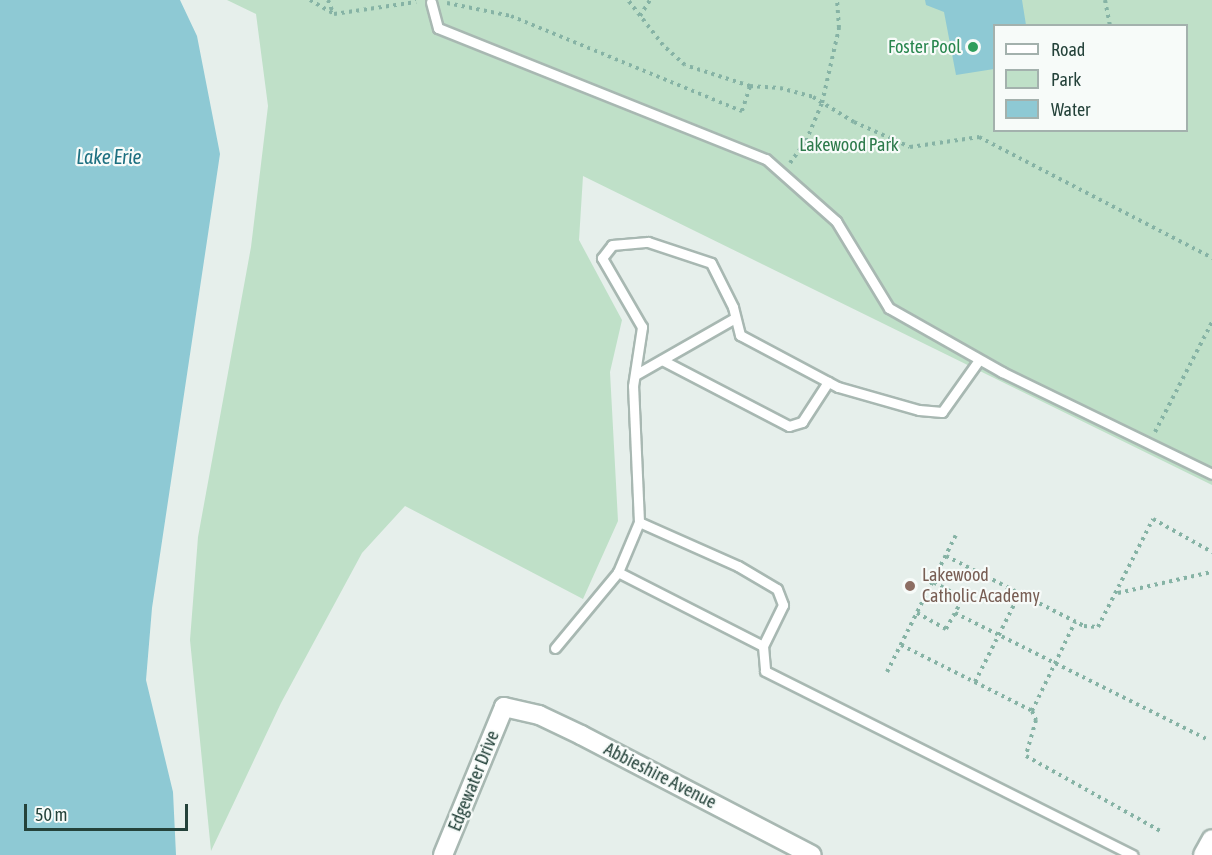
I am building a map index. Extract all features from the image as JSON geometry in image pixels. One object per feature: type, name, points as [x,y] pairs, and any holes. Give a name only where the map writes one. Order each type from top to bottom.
[{"type":"street","name":"Edgewater Drive","points":[[443,855],[504,707]]},
{"type":"street","name":"Abbieshire Avenue","points":[[504,707],[539,715],[581,735],[812,855]]},
{"type":"street","points":[[1203,855],[1212,838]]},
{"type":"lane","points":[[431,2],[438,28],[766,159],[836,221],[889,308],[979,360],[1212,474]]},
{"type":"lane","points":[[555,648],[618,572],[639,522],[635,375],[642,327],[602,258],[612,245],[648,242],[711,262],[740,335],[828,382],[919,410],[942,412],[979,360]]},
{"type":"lane","points":[[635,375],[735,318]]},
{"type":"lane","points":[[662,360],[789,426],[802,422],[828,382]]},
{"type":"lane","points":[[639,522],[738,566],[777,589],[783,605],[763,646],[765,671],[1133,855]]},
{"type":"lane","points":[[618,572],[763,646]]},
{"type":"path","points":[[310,0],[333,14],[417,1]]},
{"type":"path","points":[[328,0],[333,14]]},
{"type":"path","points":[[628,0],[685,66],[750,86],[798,92],[910,147],[979,137],[1212,258]]},
{"type":"path","points":[[640,16],[650,0]]},
{"type":"path","points":[[782,173],[806,141],[822,103],[839,28],[837,0]]},
{"type":"path","points":[[1105,0],[1110,24]]},
{"type":"path","points":[[431,2],[511,16],[738,112],[742,111],[750,86]]},
{"type":"path","points":[[1155,433],[1212,322]]},
{"type":"path","points":[[946,556],[1075,622],[1098,627],[1118,593],[1153,519],[1212,552]]},
{"type":"path","points":[[887,672],[956,535]]},
{"type":"path","points":[[1118,593],[1212,572]]},
{"type":"path","points":[[917,613],[946,629],[963,598],[933,582]]},
{"type":"path","points":[[975,682],[1020,593]]},
{"type":"path","points":[[955,613],[1000,633],[1209,740]]},
{"type":"path","points":[[1032,711],[1075,622]]},
{"type":"path","points":[[901,645],[1032,711],[1036,720],[1026,756],[1162,832]]},
{"type":"green space","name":"Lakewood Park","points":[[227,0],[1212,0],[1212,485],[583,176],[579,240],[622,320],[610,372],[618,521],[583,599],[405,506],[362,553],[281,703],[211,851],[190,640],[198,537],[251,247],[268,106],[256,14]]},
{"type":"water","name":"Lake Erie","points":[[0,0],[180,0],[197,36],[220,154],[152,608],[146,680],[173,792],[176,855],[0,855]]},
{"type":"water","name":"Foster Pool","points":[[925,0],[1022,0],[1026,24],[993,24],[993,69],[956,75],[944,12],[926,5]]},
{"type":"place","name":"Foster Pool","points":[[973,47]]},
{"type":"place","name":"Lakewood Catholic Academy","points":[[910,586]]}]
